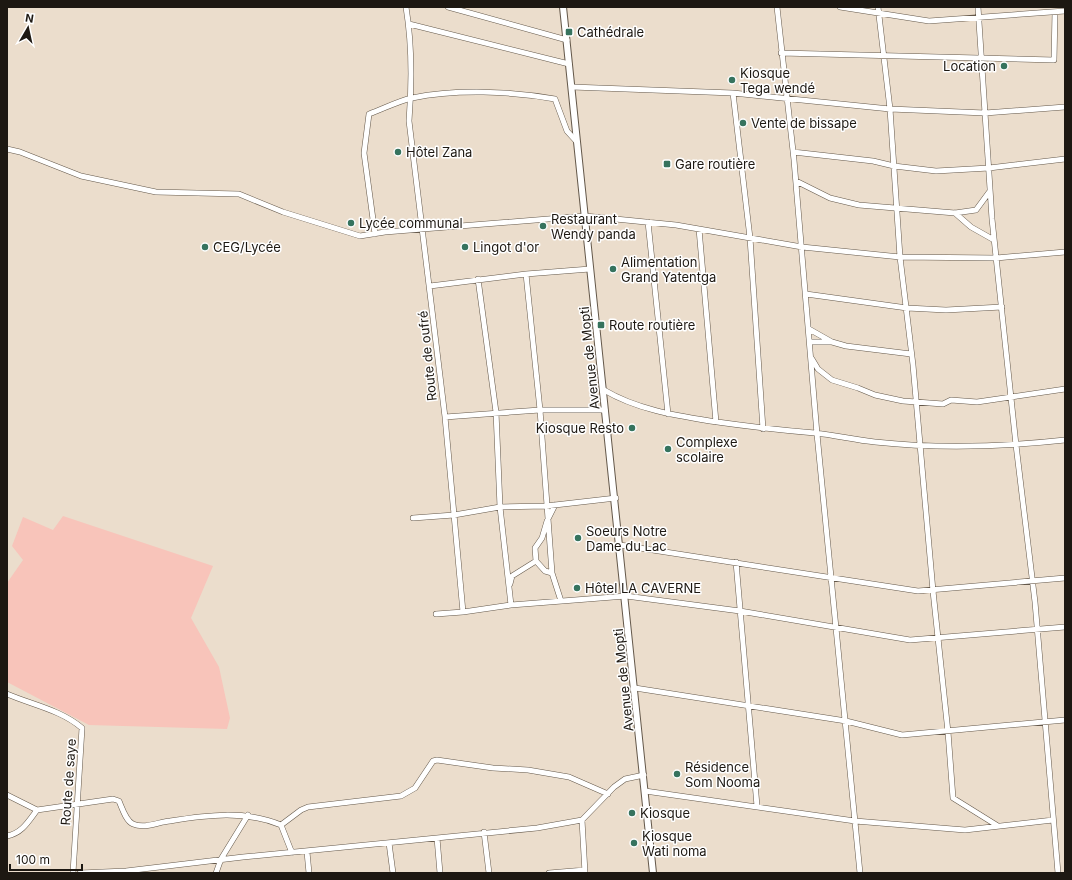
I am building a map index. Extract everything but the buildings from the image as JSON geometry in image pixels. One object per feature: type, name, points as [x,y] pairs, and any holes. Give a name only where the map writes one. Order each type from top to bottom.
[{"type":"main road","name":"Avenue de Mopti","points":[[563,7],[605,410],[616,498],[653,873]]},
{"type":"street","name":"Route de oufré","points":[[406,7],[409,24],[411,98],[409,121],[430,286],[463,612]]},
{"type":"street","points":[[448,7],[567,40]]},
{"type":"street","points":[[777,7],[796,181],[817,434],[860,873]]},
{"type":"street","points":[[840,7],[878,10],[929,21],[1065,11]]},
{"type":"street","points":[[978,7],[994,240],[1038,629],[1058,873]]},
{"type":"street","points":[[878,10],[890,109],[900,257],[912,354],[919,446],[948,732],[952,798],[998,826]]},
{"type":"street","points":[[781,53],[1054,60],[1055,12]]},
{"type":"street","points":[[409,24],[569,64]]},
{"type":"street","points":[[572,87],[733,93],[788,100],[890,109],[985,113],[1065,107]]},
{"type":"street","points":[[375,234],[364,153],[369,114],[411,98],[448,93],[485,92],[520,94],[555,99],[568,130],[577,143]]},
{"type":"street","points":[[733,93],[750,238],[764,429]]},
{"type":"street","points":[[7,149],[20,152],[81,176],[156,192],[239,194],[283,212],[360,236],[422,229],[585,216],[699,229],[802,247],[900,257],[996,258],[1065,252]]},
{"type":"street","points":[[793,152],[873,161],[894,166],[936,171],[989,168],[1065,159]]},
{"type":"street","points":[[796,181],[830,198],[859,205],[955,214],[976,210],[990,191]]},
{"type":"street","points":[[955,214],[971,227],[994,240]]},
{"type":"street","points":[[648,222],[668,414]]},
{"type":"street","points":[[699,229],[716,422]]},
{"type":"street","points":[[430,286],[478,279],[590,269]]},
{"type":"street","points":[[526,274],[540,410],[552,573],[561,601]]},
{"type":"street","points":[[478,279],[496,412],[500,507],[511,605]]},
{"type":"street","points":[[806,294],[907,308],[946,310],[1002,307]]},
{"type":"street","points":[[809,329],[832,342],[846,346],[912,354]]},
{"type":"street","points":[[810,342],[832,342]]},
{"type":"street","points":[[811,357],[818,369],[832,380],[875,395],[916,402],[943,404],[951,400],[977,402],[1065,389]]},
{"type":"street","points":[[604,390],[621,400],[668,414],[764,429],[817,434],[874,442],[967,448],[1065,440]]},
{"type":"street","points":[[444,417],[496,412],[540,410],[605,410]]},
{"type":"street","points":[[414,518],[454,515],[500,507],[546,506],[616,498]]},
{"type":"street","points":[[552,573],[545,571],[536,561],[535,548],[542,538],[547,521],[555,505]]},
{"type":"street","points":[[620,545],[736,562],[918,592],[1065,578]]},
{"type":"street","points":[[509,587],[512,576],[536,561]]},
{"type":"street","points":[[736,562],[757,806]]},
{"type":"street","points":[[436,614],[463,612],[511,605],[626,596],[740,610],[910,640],[1065,627]]},
{"type":"street","points":[[635,688],[748,707],[775,709],[846,721],[902,735],[948,732],[1065,720]]},
{"type":"street","name":"Route de saye","points":[[7,694],[28,703],[48,708],[71,719],[82,728],[73,873]]},
{"type":"street","points":[[281,825],[300,810],[308,807],[401,796],[415,788],[433,762],[437,760],[493,768],[528,770],[569,777],[608,794]]},
{"type":"street","points":[[80,873],[126,871],[221,859],[292,852],[307,852],[484,832],[537,828],[582,820],[625,779],[644,775]]},
{"type":"street","points":[[645,791],[855,821],[965,830],[1053,820]]},
{"type":"street","points":[[7,795],[37,810],[113,799],[119,801],[127,818],[133,824],[144,826],[205,815],[248,815],[265,818],[281,825],[292,852]]},
{"type":"street","points":[[7,836],[16,834],[24,828],[37,810]]},
{"type":"street","points":[[216,873],[221,859],[248,815]]},
{"type":"street","points":[[549,873],[585,871],[582,820]]},
{"type":"street","points":[[484,832],[489,873]]},
{"type":"street","points":[[437,838],[440,873]]},
{"type":"street","points":[[389,843],[393,873]]},
{"type":"street","points":[[307,852],[309,873]]},
{"type":"shaded area","points":[[63,516],[213,566],[191,618],[219,667],[230,718],[227,729],[89,725],[7,682],[7,583],[23,560],[12,546],[23,517],[53,530]]},
{"type":"place","name":"Cathédrale","points":[[569,32]]},
{"type":"place","name":"Location","points":[[1004,66]]},
{"type":"place","name":"Kiosque Tega wendé","points":[[732,80]]},
{"type":"place","name":"Vente de bissape","points":[[743,123]]},
{"type":"place","name":"Hôtel Zana","points":[[398,152]]},
{"type":"place","name":"Gare routière","points":[[667,164]]},
{"type":"place","name":"Lycée communal","points":[[351,223]]},
{"type":"place","name":"Restaurant Wendy panda","points":[[543,226]]},
{"type":"place","name":"CEG/Lycée","points":[[205,247]]},
{"type":"place","name":"Lingot d'or","points":[[465,247]]},
{"type":"place","name":"Alimentation Grand Yatentga","points":[[613,269]]},
{"type":"place","name":"Route routière","points":[[601,325]]},
{"type":"place","name":"Kiosque Resto","points":[[632,428]]},
{"type":"place","name":"Complexe scolaire","points":[[668,449]]},
{"type":"place","name":"Soeurs Notre Dame du Lac","points":[[578,538]]},
{"type":"place","name":"Hôtel LA CAVERNE","points":[[577,588]]},
{"type":"place","name":"Résidence Som Nooma","points":[[677,774]]},
{"type":"place","name":"Kiosque","points":[[632,813]]},
{"type":"place","name":"Kiosque Wati noma","points":[[634,843]]}]
